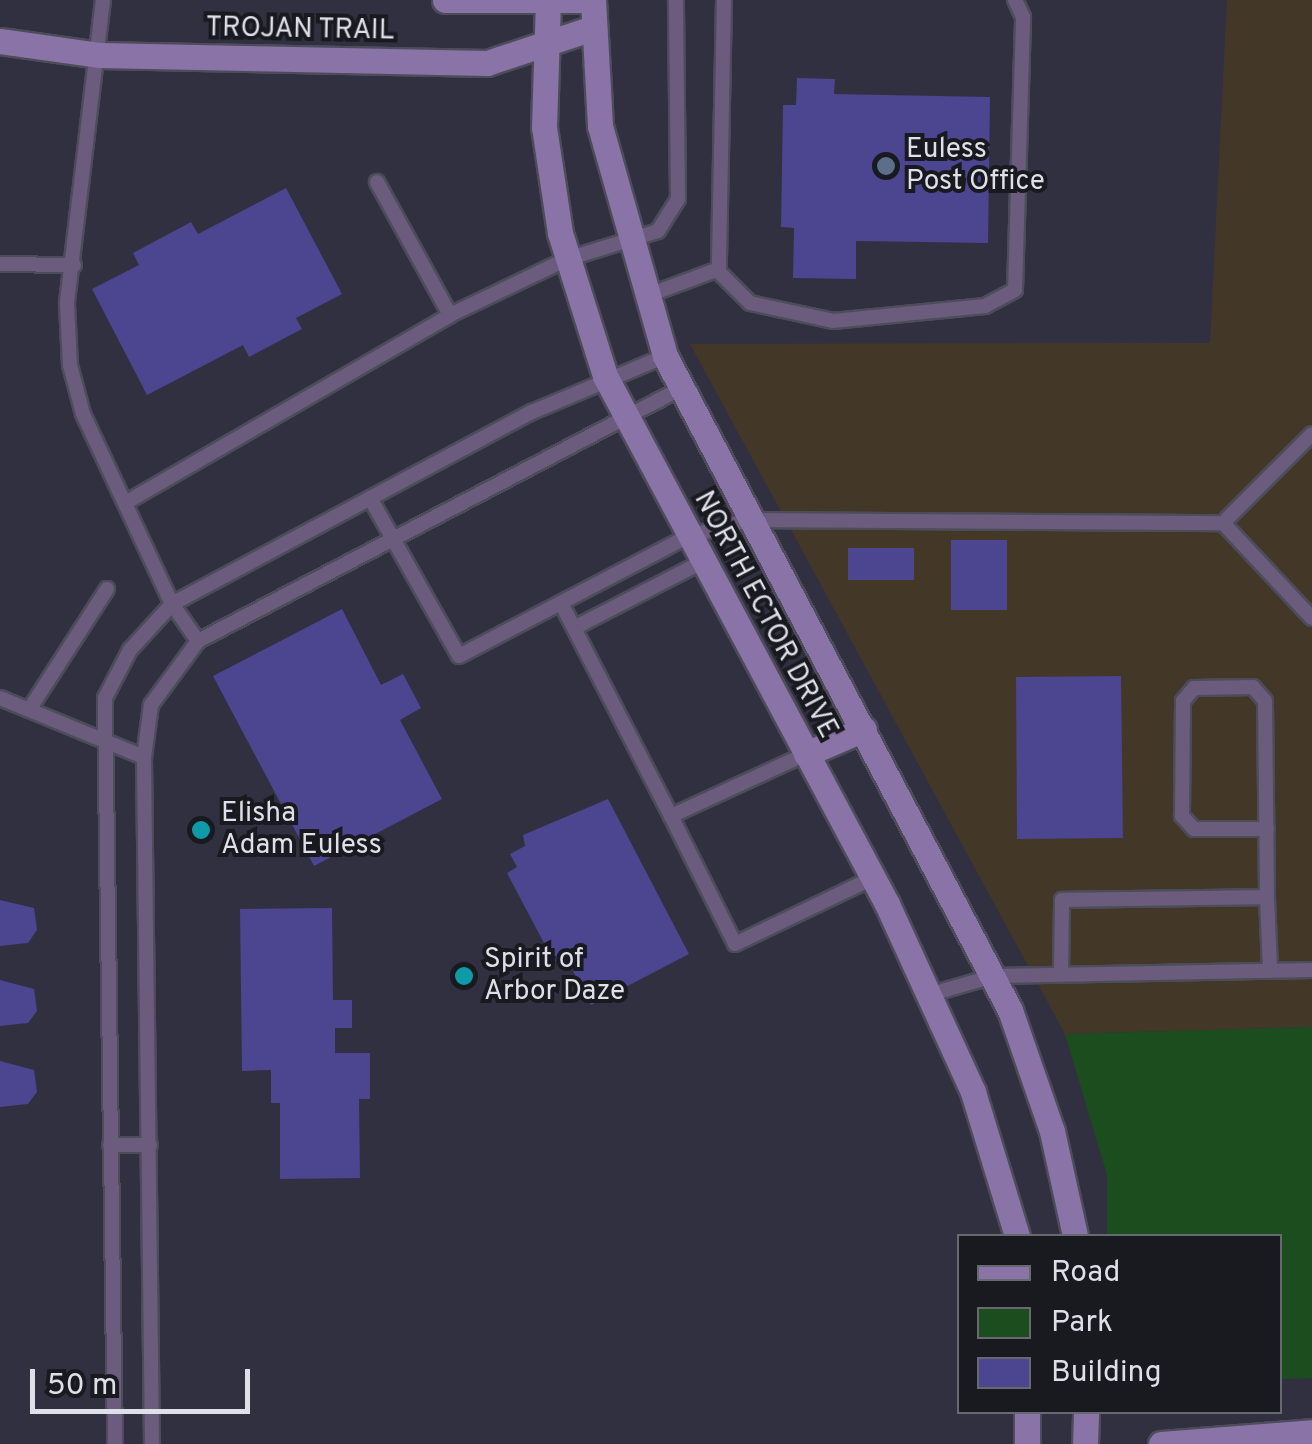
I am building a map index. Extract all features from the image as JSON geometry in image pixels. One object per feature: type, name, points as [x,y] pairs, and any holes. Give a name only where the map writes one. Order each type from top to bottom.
[{"type":"street","points":[[444,0],[594,0]]},
{"type":"street","name":"NORTH ECTOR DRIVE","points":[[548,0],[544,126],[566,260],[605,376],[873,878],[974,1092],[1016,1234]]},
{"type":"street","name":"NORTH ECTOR DRIVE","points":[[594,0],[600,126],[628,238],[665,356],[994,976],[1052,1131],[1075,1234]]},
{"type":"street","name":"TROJAN TRAIL","points":[[0,41],[100,55],[488,63],[594,28]]},
{"type":"street","points":[[806,754],[864,729]]},
{"type":"street","points":[[1027,1444],[1028,1414]]},
{"type":"street","points":[[1085,1444],[1086,1414]]},
{"type":"street","points":[[1161,1444],[1312,1432]]},
{"type":"lane","points":[[103,0],[100,55],[74,265],[70,365],[125,503],[172,604],[198,641]]},
{"type":"lane","points":[[125,503],[450,314],[566,260],[658,230],[678,199],[676,0]]},
{"type":"lane","points":[[724,0],[719,269],[750,303],[833,322],[984,306],[1015,290],[1023,17],[1016,0]]},
{"type":"lane","points":[[377,182],[450,314]]},
{"type":"lane","points":[[0,264],[74,265]]},
{"type":"lane","points":[[646,296],[719,269]]},
{"type":"lane","points":[[115,1444],[102,741],[105,698],[130,650],[172,604],[605,376],[665,356]]},
{"type":"lane","points":[[152,1444],[144,757],[152,705],[198,641],[680,389]]},
{"type":"lane","points":[[370,498],[458,656],[688,536],[749,520],[1223,522],[1312,434]]},
{"type":"lane","points":[[1223,522],[1312,618]]},
{"type":"lane","points":[[574,628],[702,562]]},
{"type":"lane","points":[[30,710],[107,589]]},
{"type":"lane","points":[[561,603],[735,944],[873,878]]},
{"type":"lane","points":[[1266,829],[1194,829],[1182,816],[1183,701],[1194,688],[1254,687],[1265,701],[1270,970]]},
{"type":"lane","points":[[0,698],[144,757]]},
{"type":"lane","points":[[671,816],[806,754]]},
{"type":"lane","points":[[1061,974],[1062,900],[1268,897]]},
{"type":"lane","points":[[928,995],[994,976],[1312,970]]},
{"type":"lane","points":[[110,1145],[150,1145]]},
{"type":"shaded area","points":[[1227,0],[1312,0],[1312,1027],[1065,1034],[690,344],[1210,343]]},
{"type":"green space","points":[[1312,1027],[1312,1378],[1282,1379],[1282,1234],[1107,1234],[1107,1175],[1065,1034]]},
{"type":"building","name":"Euless Post Office","points":[[797,78],[835,79],[834,94],[990,97],[988,243],[856,241],[856,279],[793,278],[794,228],[781,227],[783,105],[796,105]]},
{"type":"building","points":[[286,188],[342,294],[296,318],[302,329],[249,357],[243,345],[147,395],[92,289],[139,265],[133,253],[191,222],[198,234]]},
{"type":"building","points":[[951,540],[1007,540],[1007,610],[951,610]]},
{"type":"building","points":[[848,548],[914,548],[914,580],[848,580]]},
{"type":"building","points":[[342,609],[381,685],[403,674],[421,708],[400,720],[442,799],[314,866],[213,676]]},
{"type":"building","points":[[1121,676],[1123,838],[1017,839],[1016,677]]},
{"type":"building","points":[[608,799],[689,954],[591,1005],[565,956],[554,962],[507,873],[517,867],[510,854],[525,846],[523,835]]},
{"type":"building","points":[[0,900],[34,908],[37,930],[28,943],[0,946]]},
{"type":"building","points":[[332,908],[333,1000],[352,1000],[352,1028],[335,1028],[335,1053],[370,1053],[370,1099],[359,1099],[360,1178],[280,1179],[280,1103],[271,1103],[271,1070],[242,1071],[240,909]]},
{"type":"building","points":[[0,980],[34,989],[37,1011],[28,1023],[0,1026]]},
{"type":"building","points":[[0,1061],[34,1070],[37,1092],[28,1104],[0,1107]]},
{"type":"place","name":"Euless Post Office","points":[[886,166]]},
{"type":"place","name":"Elisha Adam Euless","points":[[201,830]]},
{"type":"place","name":"Spirit of Arbor Daze","points":[[464,976]]}]
